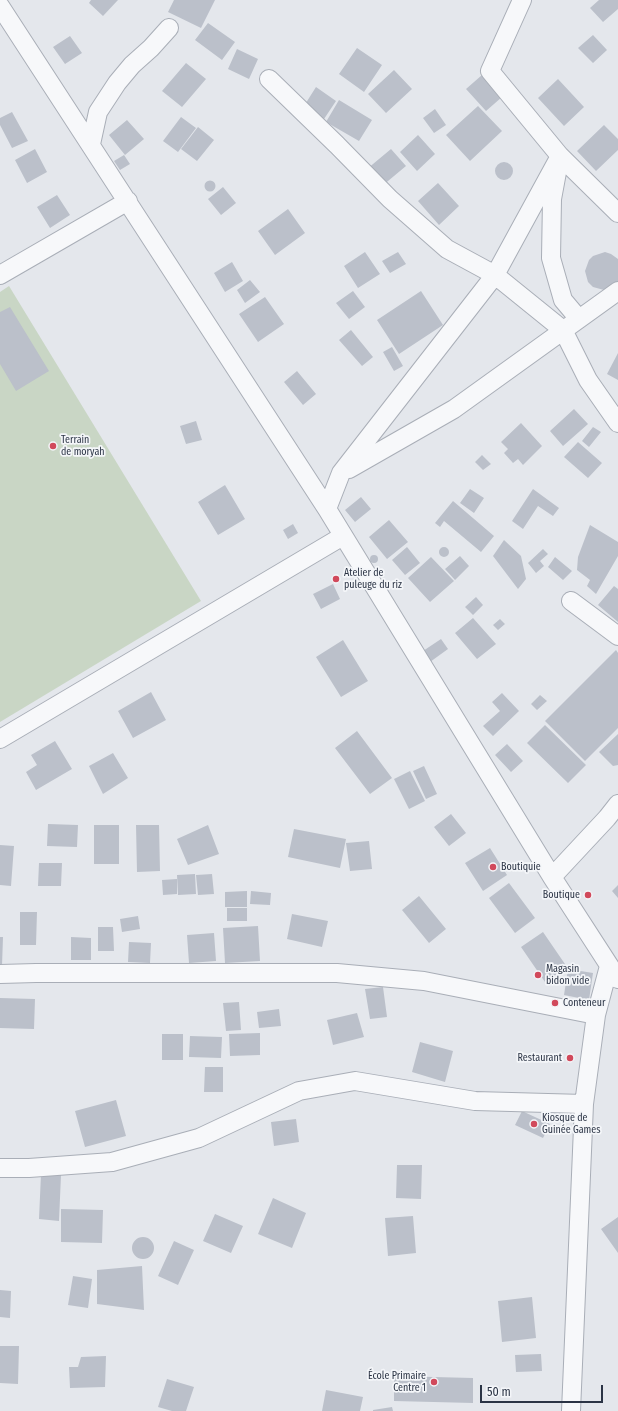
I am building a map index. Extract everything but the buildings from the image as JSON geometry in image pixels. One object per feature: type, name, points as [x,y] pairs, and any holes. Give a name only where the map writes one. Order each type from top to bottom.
[{"type":"street","points":[[522,0],[490,71],[560,156],[618,213]]},
{"type":"street","points":[[0,6],[327,509],[552,877],[613,973],[596,1015],[584,1104],[571,1411]]},
{"type":"street","points":[[90,144],[98,112],[116,83],[169,28]]},
{"type":"street","points":[[269,80],[337,145],[390,199],[447,249],[495,275],[563,330],[588,380],[618,423]]},
{"type":"street","points":[[327,509],[341,473],[495,275],[560,156]]},
{"type":"street","points":[[560,156],[552,199],[551,258],[563,300],[579,319]]},
{"type":"street","points":[[0,276],[128,201]]},
{"type":"street","points":[[341,473],[454,409],[618,291]]},
{"type":"street","points":[[0,739],[343,536]]},
{"type":"street","points":[[571,601],[618,636]]},
{"type":"street","points":[[552,877],[608,818],[618,804]]},
{"type":"street","points":[[0,974],[337,973],[424,981],[596,1015]]},
{"type":"street","points":[[0,1168],[29,1168],[112,1162],[199,1138],[299,1090],[355,1081],[475,1101],[584,1104]]},
{"type":"green space","name":"Terrain de moryah","points":[[9,286],[201,601],[0,722],[0,292]]},
{"type":"place","name":"Terrain de moryah","points":[[53,446]]},
{"type":"place","name":"Atelier de puleuge du riz","points":[[336,579]]},
{"type":"place","name":"Boutiquie","points":[[493,867]]},
{"type":"place","name":"Boutique","points":[[588,895]]},
{"type":"place","name":"Magasin bidon vide","points":[[538,975]]},
{"type":"place","name":"Conteneur","points":[[555,1003]]},
{"type":"place","name":"Restaurant","points":[[570,1058]]},
{"type":"place","name":"Kiosque de Guinée Games","points":[[534,1124]]},
{"type":"place","name":"École Primaire Centre 1","points":[[434,1382]]}]
